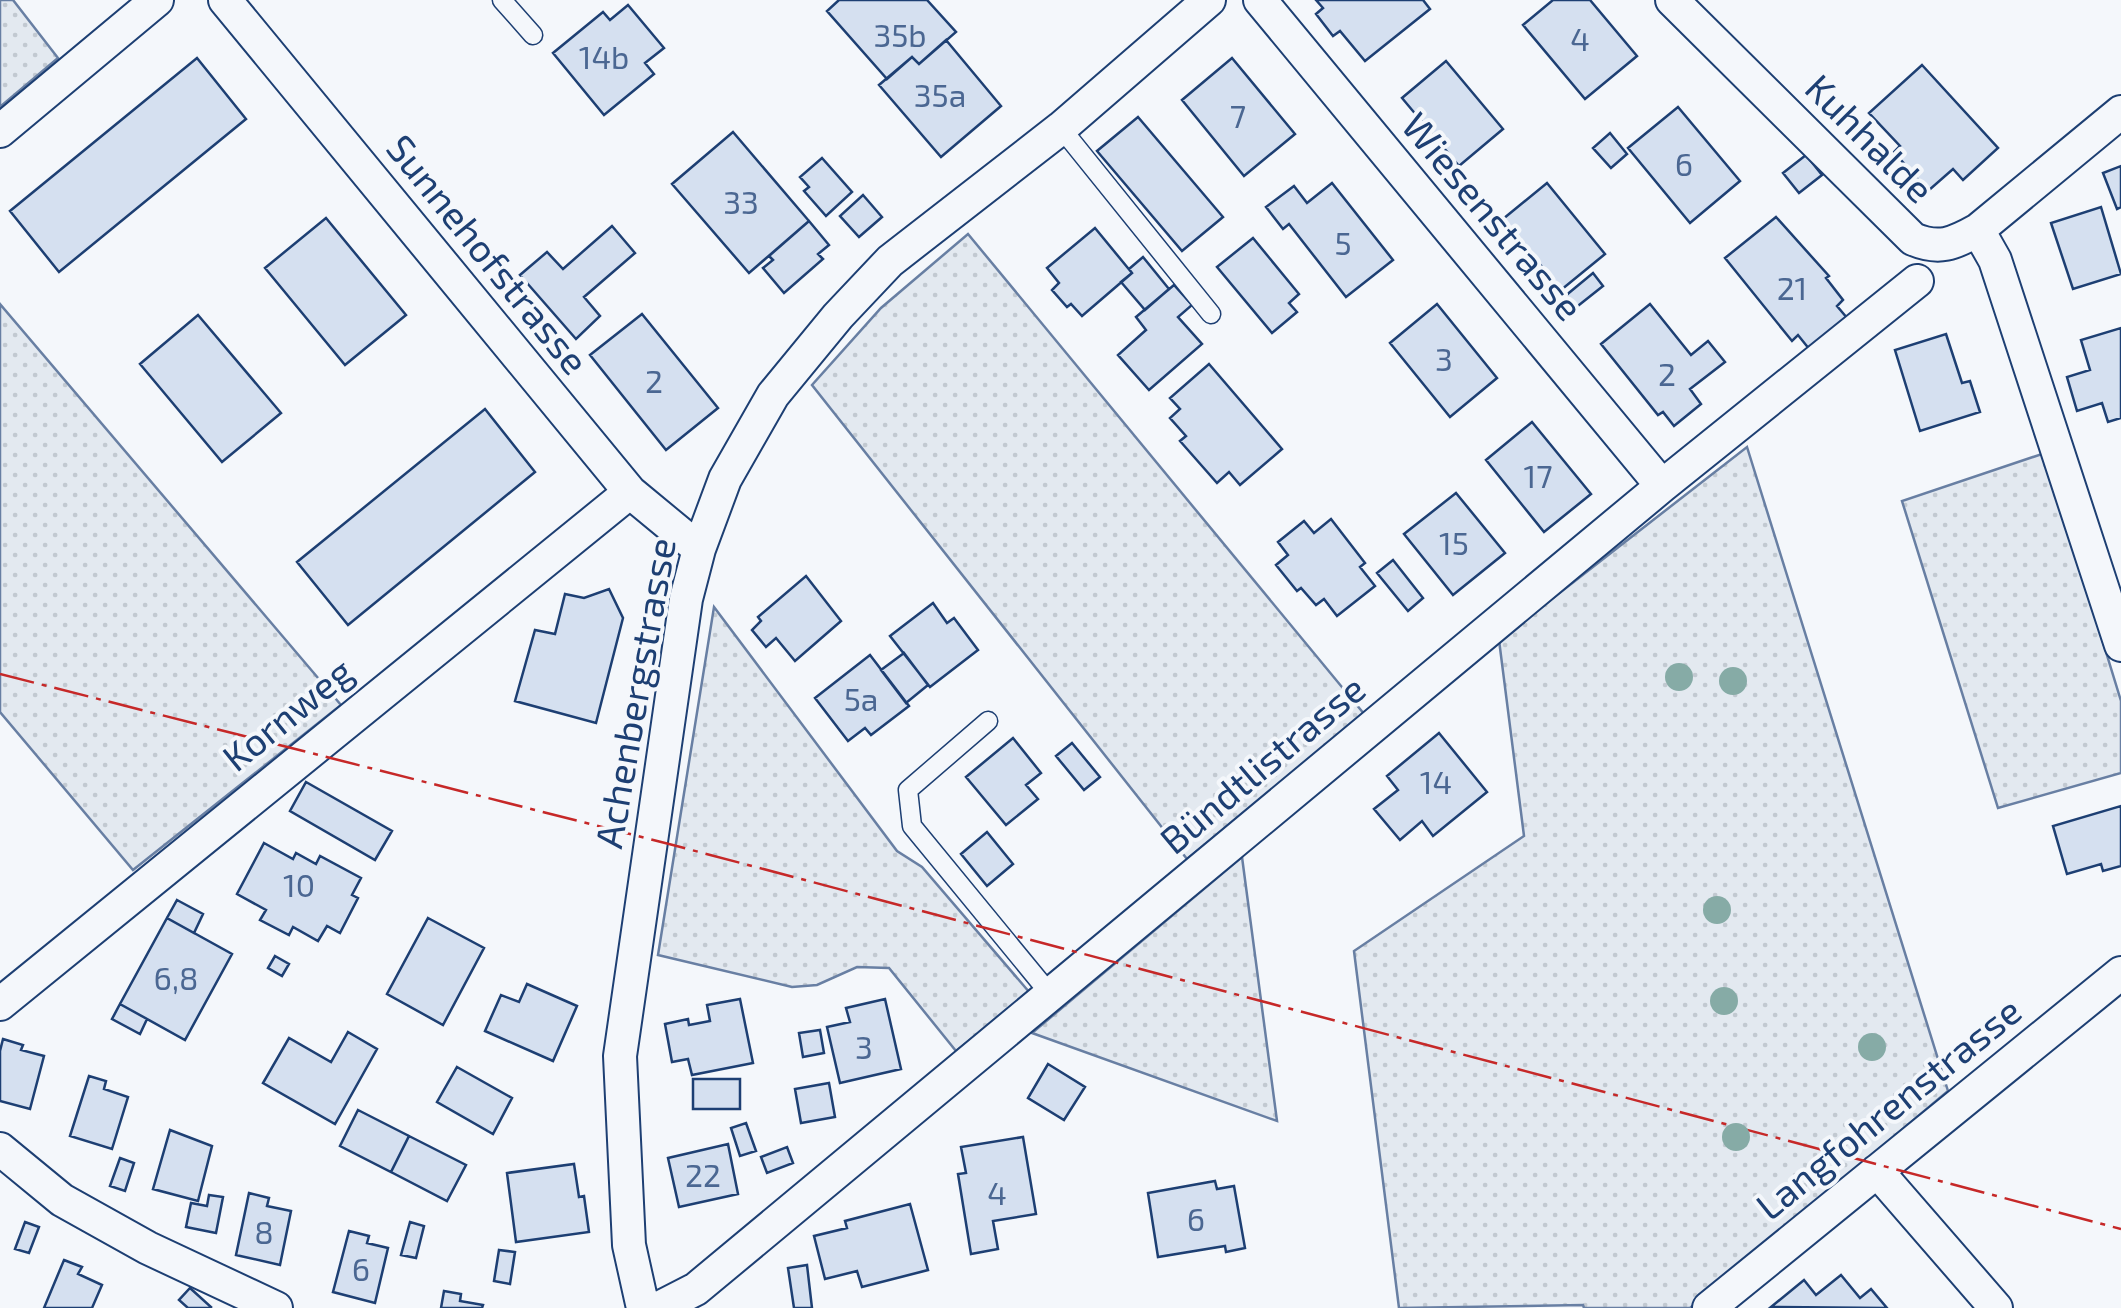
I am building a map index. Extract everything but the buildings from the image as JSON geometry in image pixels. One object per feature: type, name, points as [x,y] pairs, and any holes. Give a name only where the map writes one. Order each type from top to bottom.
[{"type":"street","points":[[0,131],[157,0]]},
{"type":"street","name":"Sunnehofstrasse","points":[[225,0],[630,492],[699,549]]},
{"type":"street","name":"Achenbergstrasse","points":[[642,1308],[628,1245],[620,1056],[686,599],[699,549],[725,479],[773,395],[890,261],[1061,128],[1209,0]]},
{"type":"street","name":"Wiesenstrasse","points":[[1260,0],[1662,486]]},
{"type":"street","name":"Kuhhalde","points":[[1672,0],[1912,239],[1932,247],[1952,244],[1978,230],[2121,112]]},
{"type":"street","points":[[1978,230],[2001,278],[2121,645]]},
{"type":"street","name":"Bündtlistrasse","points":[[659,1308],[696,1290],[1662,486],[1918,280]]},
{"type":"street","name":"Kornweg","points":[[0,1004],[630,492]]},
{"type":"street","name":"Langfohrenstrasse","points":[[1709,1308],[2121,972]]},
{"type":"street","points":[[0,1149],[62,1200],[148,1248],[276,1308]]},
{"type":"street","points":[[1878,1171],[1983,1304]]},
{"type":"lane","points":[[502,0],[533,35]]},
{"type":"lane","points":[[1061,128],[1212,314]]},
{"type":"lane","points":[[988,721],[908,790],[912,826],[1050,994]]},
{"type":"shaded area","points":[[0,0],[13,0],[58,58],[0,107]]},
{"type":"shaded area","points":[[968,234],[1365,715],[1187,859],[812,385],[881,308]]},
{"type":"shaded area","points":[[0,304],[341,705],[133,870],[0,712]]},
{"type":"shaded area","points":[[1747,447],[1948,1091],[1690,1308],[1399,1308],[1354,951],[1524,836],[1499,640]]},
{"type":"shaded area","points":[[2045,453],[2121,701],[2121,773],[1998,808],[1902,501]]},
{"type":"shaded area","points":[[714,607],[897,851],[922,867],[1030,993],[956,1051],[889,968],[857,967],[817,985],[792,987],[658,955]]},
{"type":"shaded area","points":[[1242,857],[1277,1121],[1032,1033]]},
{"type":"power","points":[[0,674],[669,844],[2121,1229]]}]
